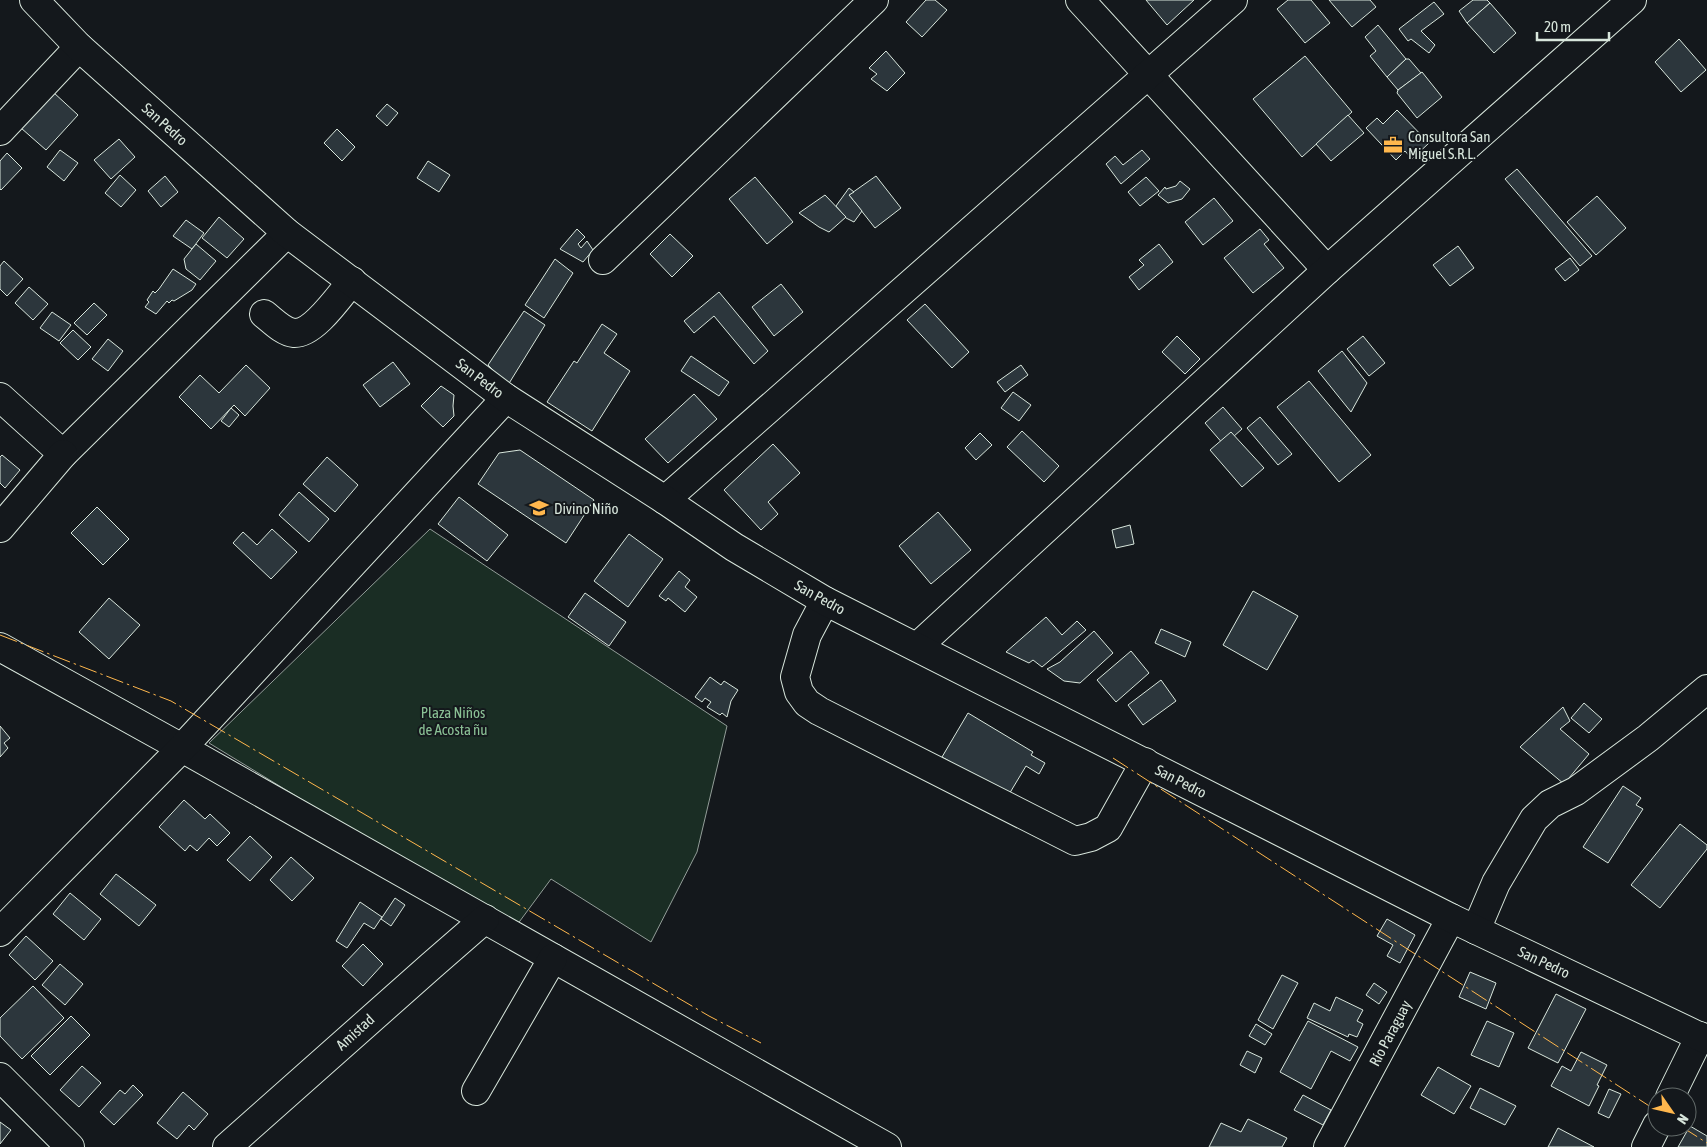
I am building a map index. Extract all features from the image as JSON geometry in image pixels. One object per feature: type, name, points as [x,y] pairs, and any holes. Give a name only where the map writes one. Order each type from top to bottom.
[{"type":"street","name":"San Pedro","points":[[34,0],[79,47],[287,232],[506,398],[665,500],[734,547],[825,602],[1451,918],[1703,1038]]},
{"type":"street","points":[[603,260],[874,0]]},
{"type":"street","points":[[1080,0],[1327,270]]},
{"type":"street","points":[[665,500],[1233,0]]},
{"type":"street","points":[[917,647],[1327,270],[1632,0]]},
{"type":"street","points":[[0,131],[79,47]]},
{"type":"street","points":[[0,528],[63,454],[287,232]]},
{"type":"street","points":[[264,314],[284,329],[294,333],[306,330],[318,321],[352,281]]},
{"type":"street","points":[[0,397],[63,454]]},
{"type":"street","points":[[0,932],[182,748],[506,398]]},
{"type":"street","points":[[825,602],[807,635],[795,677],[799,692],[807,703],[819,711],[1075,841],[1091,837],[1108,828],[1145,762]]},
{"type":"street","points":[[0,647],[887,1147]]},
{"type":"street","points":[[1476,930],[1496,883],[1534,819],[1550,804],[1576,791],[1648,738],[1707,688]]},
{"type":"street","name":"Río Paraguay","points":[[1328,1147],[1451,918]]},
{"type":"street","name":"Amistad","points":[[227,1147],[485,919]]},
{"type":"street","points":[[476,1091],[553,958]]},
{"type":"street","points":[[1676,1087],[1703,1038]]},
{"type":"street","points":[[0,1077],[70,1147]]},
{"type":"green space","name":"Plaza Niños de Acosta ñu","points":[[430,529],[727,726],[697,852],[651,942],[551,879],[514,929],[209,743]]},
{"type":"building","points":[[926,0],[935,0],[947,10],[922,37],[906,22]]},
{"type":"building","points":[[1146,0],[1194,0],[1167,25]]},
{"type":"building","points":[[1288,0],[1311,0],[1330,23],[1305,43],[1277,9]]},
{"type":"building","points":[[1329,0],[1370,0],[1376,7],[1352,27]]},
{"type":"building","points":[[1473,0],[1487,0],[1490,3],[1467,23],[1459,11]]},
{"type":"building","points":[[1434,2],[1444,14],[1421,31],[1435,45],[1429,53],[1411,39],[1408,41],[1399,29]]},
{"type":"building","points":[[1490,3],[1516,33],[1494,53],[1467,23]]},
{"type":"building","points":[[1378,25],[1406,59],[1387,77],[1370,56],[1376,51],[1365,37]]},
{"type":"building","points":[[1679,39],[1706,70],[1681,92],[1655,62]]},
{"type":"building","points":[[886,51],[905,73],[887,91],[871,79],[877,74],[869,68]]},
{"type":"building","points":[[1305,56],[1352,112],[1302,157],[1253,99]]},
{"type":"building","points":[[1406,59],[1409,59],[1421,73],[1398,90],[1387,77]]},
{"type":"building","points":[[1422,72],[1442,97],[1417,118],[1397,93],[1398,90]]},
{"type":"building","points":[[53,92],[78,115],[46,150],[21,128]]},
{"type":"building","points":[[387,104],[398,113],[387,126],[376,116]]},
{"type":"building","points":[[1397,110],[1429,143],[1412,159],[1405,151],[1396,160],[1366,128],[1377,118],[1383,124]]},
{"type":"building","points":[[1348,115],[1364,133],[1331,161],[1316,144]]},
{"type":"building","points":[[337,129],[355,147],[342,161],[324,143]]},
{"type":"building","points":[[119,139],[135,157],[111,179],[94,160]]},
{"type":"building","points":[[60,150],[78,163],[64,181],[47,167]]},
{"type":"building","points":[[1142,150],[1150,159],[1121,184],[1106,164],[1115,156],[1123,165]]},
{"type":"building","points":[[7,153],[22,168],[1,190],[0,161]]},
{"type":"building","points":[[428,161],[450,175],[439,192],[417,178]]},
{"type":"building","points":[[1517,169],[1592,256],[1580,266],[1505,179]]},
{"type":"building","points":[[120,175],[136,190],[121,207],[105,193]]},
{"type":"building","points":[[165,176],[178,192],[161,207],[148,191]]},
{"type":"building","points":[[876,176],[901,208],[875,228],[849,195]]},
{"type":"building","points":[[755,177],[793,222],[767,244],[729,199]]},
{"type":"building","points":[[1146,177],[1159,191],[1140,206],[1128,192]]},
{"type":"building","points":[[1180,181],[1190,189],[1182,199],[1168,203],[1158,195],[1165,187],[1166,189],[1176,186]]},
{"type":"building","points":[[849,188],[854,192],[849,195],[862,211],[854,222],[846,218],[836,206]]},
{"type":"building","points":[[825,195],[846,217],[829,232],[799,213]]},
{"type":"building","points":[[1597,196],[1626,228],[1596,255],[1567,222]]},
{"type":"building","points":[[1214,198],[1233,221],[1203,245],[1185,222]]},
{"type":"building","points":[[219,217],[244,239],[227,258],[202,238]]},
{"type":"building","points":[[186,220],[204,233],[192,249],[173,236]]},
{"type":"building","points":[[577,229],[585,237],[578,244],[581,248],[587,241],[593,250],[583,262],[560,249]]},
{"type":"building","points":[[1260,229],[1269,240],[1264,244],[1284,268],[1253,293],[1224,258]]},
{"type":"building","points":[[670,234],[693,256],[672,277],[650,254]]},
{"type":"building","points":[[196,244],[216,261],[200,280],[186,269],[184,259]]},
{"type":"building","points":[[1159,244],[1173,262],[1139,290],[1129,277],[1144,265],[1139,260]]},
{"type":"building","points":[[1458,246],[1474,268],[1450,286],[1433,265]]},
{"type":"building","points":[[1570,258],[1579,270],[1565,281],[1555,269]]},
{"type":"building","points":[[555,259],[573,273],[544,318],[525,305]]},
{"type":"building","points":[[4,261],[23,279],[7,296],[0,289],[0,266]]},
{"type":"building","points":[[173,269],[196,284],[192,290],[174,301],[172,300],[169,303],[167,301],[156,314],[145,307],[149,302],[147,300],[153,291],[155,293],[159,289]]},
{"type":"building","points":[[781,284],[803,312],[774,336],[752,307]]},
{"type":"building","points":[[29,287],[48,304],[33,320],[15,303]]},
{"type":"building","points":[[719,292],[768,351],[754,364],[714,316],[694,333],[684,321]]},
{"type":"building","points":[[94,303],[107,315],[87,335],[74,323]]},
{"type":"building","points":[[925,304],[969,352],[952,368],[907,320]]},
{"type":"building","points":[[524,311],[545,325],[508,385],[488,365]]},
{"type":"building","points":[[52,312],[71,325],[59,341],[40,328]]},
{"type":"building","points":[[602,324],[617,334],[604,353],[630,371],[592,431],[547,402],[574,361],[577,363]]},
{"type":"building","points":[[73,330],[91,347],[78,360],[60,343]]},
{"type":"building","points":[[1177,336],[1200,359],[1185,374],[1162,352]]},
{"type":"building","points":[[1363,336],[1385,363],[1369,376],[1347,349]]},
{"type":"building","points":[[108,339],[123,351],[108,371],[92,359]]},
{"type":"building","points":[[1342,351],[1367,383],[1351,412],[1318,371]]},
{"type":"building","points":[[691,356],[729,382],[719,396],[681,371]]},
{"type":"building","points":[[393,362],[410,384],[380,407],[363,385]]},
{"type":"building","points":[[246,365],[270,388],[245,416],[234,405],[211,429],[179,397],[200,375],[219,393]]},
{"type":"building","points":[[1021,365],[1028,375],[1005,392],[997,382]]},
{"type":"building","points":[[1309,381],[1371,455],[1339,482],[1277,407]]},
{"type":"building","points":[[441,386],[454,395],[454,416],[443,427],[421,406]]},
{"type":"building","points":[[1013,392],[1031,405],[1019,421],[1001,408]]},
{"type":"building","points":[[694,394],[717,419],[668,463],[645,439]]},
{"type":"building","points":[[1223,407],[1242,429],[1224,445],[1205,423]]},
{"type":"building","points":[[231,408],[239,415],[229,427],[221,421]]},
{"type":"building","points":[[1260,417],[1292,454],[1278,465],[1247,428]]},
{"type":"building","points":[[1022,431],[1059,466],[1044,482],[1007,447]]},
{"type":"building","points":[[1231,432],[1264,468],[1242,487],[1210,450]]},
{"type":"building","points":[[980,433],[992,445],[976,460],[965,448]]},
{"type":"building","points":[[773,444],[800,473],[768,502],[778,514],[761,530],[724,490]]},
{"type":"building","points":[[520,450],[594,500],[566,543],[478,484],[499,453]]},
{"type":"building","points":[[2,455],[20,470],[5,488],[0,483],[0,457]]},
{"type":"building","points":[[327,457],[358,485],[335,512],[303,484]]},
{"type":"building","points":[[299,492],[329,519],[309,542],[279,515]]},
{"type":"building","points":[[459,497],[508,535],[487,561],[438,524]]},
{"type":"building","points":[[97,507],[129,539],[103,565],[71,533]]},
{"type":"building","points":[[938,512],[971,550],[931,584],[899,546]]},
{"type":"building","points":[[1130,525],[1134,544],[1116,548],[1112,530]]},
{"type":"building","points":[[272,529],[297,552],[271,579],[233,543],[243,532],[257,545]]},
{"type":"building","points":[[629,534],[663,559],[628,607],[594,581]]},
{"type":"building","points":[[679,571],[690,580],[685,587],[697,597],[685,612],[668,598],[666,601],[659,596]]},
{"type":"building","points":[[1253,591],[1298,616],[1267,670],[1223,645]]},
{"type":"building","points":[[585,593],[626,622],[609,646],[568,617]]},
{"type":"building","points":[[109,598],[140,625],[109,659],[79,632]]},
{"type":"building","points":[[1046,617],[1062,635],[1077,621],[1086,630],[1042,667],[1033,660],[1029,663],[1006,652]]},
{"type":"building","points":[[1161,629],[1191,642],[1185,657],[1155,643]]},
{"type":"building","points":[[1094,631],[1113,653],[1080,683],[1064,681],[1047,669],[1060,662]]},
{"type":"building","points":[[1131,651],[1149,673],[1116,702],[1097,680]]},
{"type":"building","points":[[710,677],[721,685],[724,681],[738,690],[731,701],[727,717],[707,707],[711,702],[705,698],[702,702],[695,697]]},
{"type":"building","points":[[1161,680],[1176,701],[1143,725],[1128,705]]},
{"type":"building","points":[[1584,703],[1602,719],[1589,733],[1571,718]]},
{"type":"building","points":[[1563,707],[1570,721],[1560,729],[1589,754],[1564,784],[1520,747]]},
{"type":"building","points":[[968,713],[1033,752],[1031,755],[1045,763],[1039,774],[1026,766],[1008,796],[942,757]]},
{"type":"building","points":[[0,726],[10,738],[4,743],[8,748],[0,757]]},
{"type":"building","points":[[1623,786],[1641,798],[1636,805],[1643,809],[1608,863],[1583,847]]},
{"type":"building","points":[[184,800],[205,819],[210,814],[230,833],[217,846],[209,838],[197,851],[190,845],[185,851],[159,827]]},
{"type":"building","points":[[1680,824],[1707,845],[1707,849],[1660,908],[1631,885]]},
{"type":"building","points":[[250,836],[272,857],[250,881],[227,860]]},
{"type":"building","points":[[291,857],[314,878],[292,901],[270,880]]},
{"type":"building","points":[[116,874],[156,905],[139,926],[100,894]]},
{"type":"building","points":[[70,893],[101,919],[84,940],[53,914]]},
{"type":"building","points":[[395,898],[405,905],[391,926],[381,919]]},
{"type":"building","points":[[360,902],[382,917],[374,929],[364,923],[347,948],[336,941]]},
{"type":"building","points":[[1387,919],[1415,935],[1400,963],[1387,956],[1393,945],[1377,936]]},
{"type":"building","points":[[26,936],[53,961],[35,980],[9,955]]},
{"type":"building","points":[[363,944],[383,964],[363,986],[342,966]]},
{"type":"building","points":[[60,964],[83,984],[65,1005],[42,985]]},
{"type":"building","points":[[1470,972],[1496,983],[1486,1009],[1459,997]]},
{"type":"building","points":[[1282,975],[1298,983],[1273,1029],[1258,1020]]},
{"type":"building","points":[[1374,983],[1387,992],[1379,1004],[1366,995]]},
{"type":"building","points":[[33,986],[64,1018],[22,1059],[0,1036],[0,1018]]},
{"type":"building","points":[[1556,994],[1586,1009],[1558,1063],[1528,1048]]},
{"type":"building","points":[[1336,997],[1363,1010],[1357,1021],[1363,1024],[1357,1037],[1349,1034],[1348,1037],[1307,1018],[1314,1003],[1330,1011]]},
{"type":"building","points":[[71,1016],[90,1035],[50,1075],[31,1056]]},
{"type":"building","points":[[1308,1021],[1358,1047],[1350,1061],[1331,1051],[1311,1089],[1280,1072]]},
{"type":"building","points":[[1487,1021],[1514,1033],[1499,1067],[1471,1055]]},
{"type":"building","points":[[1256,1024],[1272,1034],[1265,1045],[1249,1036]]},
{"type":"building","points":[[1247,1051],[1262,1058],[1255,1073],[1240,1065]]},
{"type":"building","points":[[1581,1052],[1607,1065],[1589,1106],[1551,1086],[1562,1066],[1571,1071]]},
{"type":"building","points":[[82,1066],[101,1083],[79,1107],[60,1090]]},
{"type":"building","points":[[1438,1067],[1471,1086],[1454,1114],[1421,1095]]},
{"type":"building","points":[[133,1085],[143,1095],[114,1125],[100,1112],[120,1090],[125,1094]]},
{"type":"building","points":[[1480,1088],[1516,1106],[1505,1125],[1470,1108]]},
{"type":"building","points":[[1609,1089],[1621,1094],[1609,1118],[1598,1113]]},
{"type":"building","points":[[183,1092],[208,1114],[194,1130],[189,1125],[177,1139],[157,1123]]},
{"type":"building","points":[[1303,1095],[1331,1110],[1323,1125],[1294,1110]]},
{"type":"building","points":[[1248,1119],[1287,1138],[1282,1147],[1209,1147],[1221,1123],[1241,1132]]},
{"type":"building","points":[[0,1122],[11,1130],[0,1144]]},
{"type":"building","points":[[1558,1128],[1594,1147],[1548,1147]]},
{"type":"building","points":[[1697,1130],[1707,1136],[1707,1147],[1678,1147],[1684,1137],[1697,1137]]},
{"type":"power","points":[[0,635],[171,701],[709,1016],[761,1043]]},
{"type":"power","points":[[1113,758],[1647,1105]]},
{"type":"power","points":[[1697,1137],[1707,1143]]},
{"type":"place","name":"Consultora San Miguel S.R.L.","points":[[1393,145]]},
{"type":"place","name":"Divino Niño","points":[[539,508]]}]
